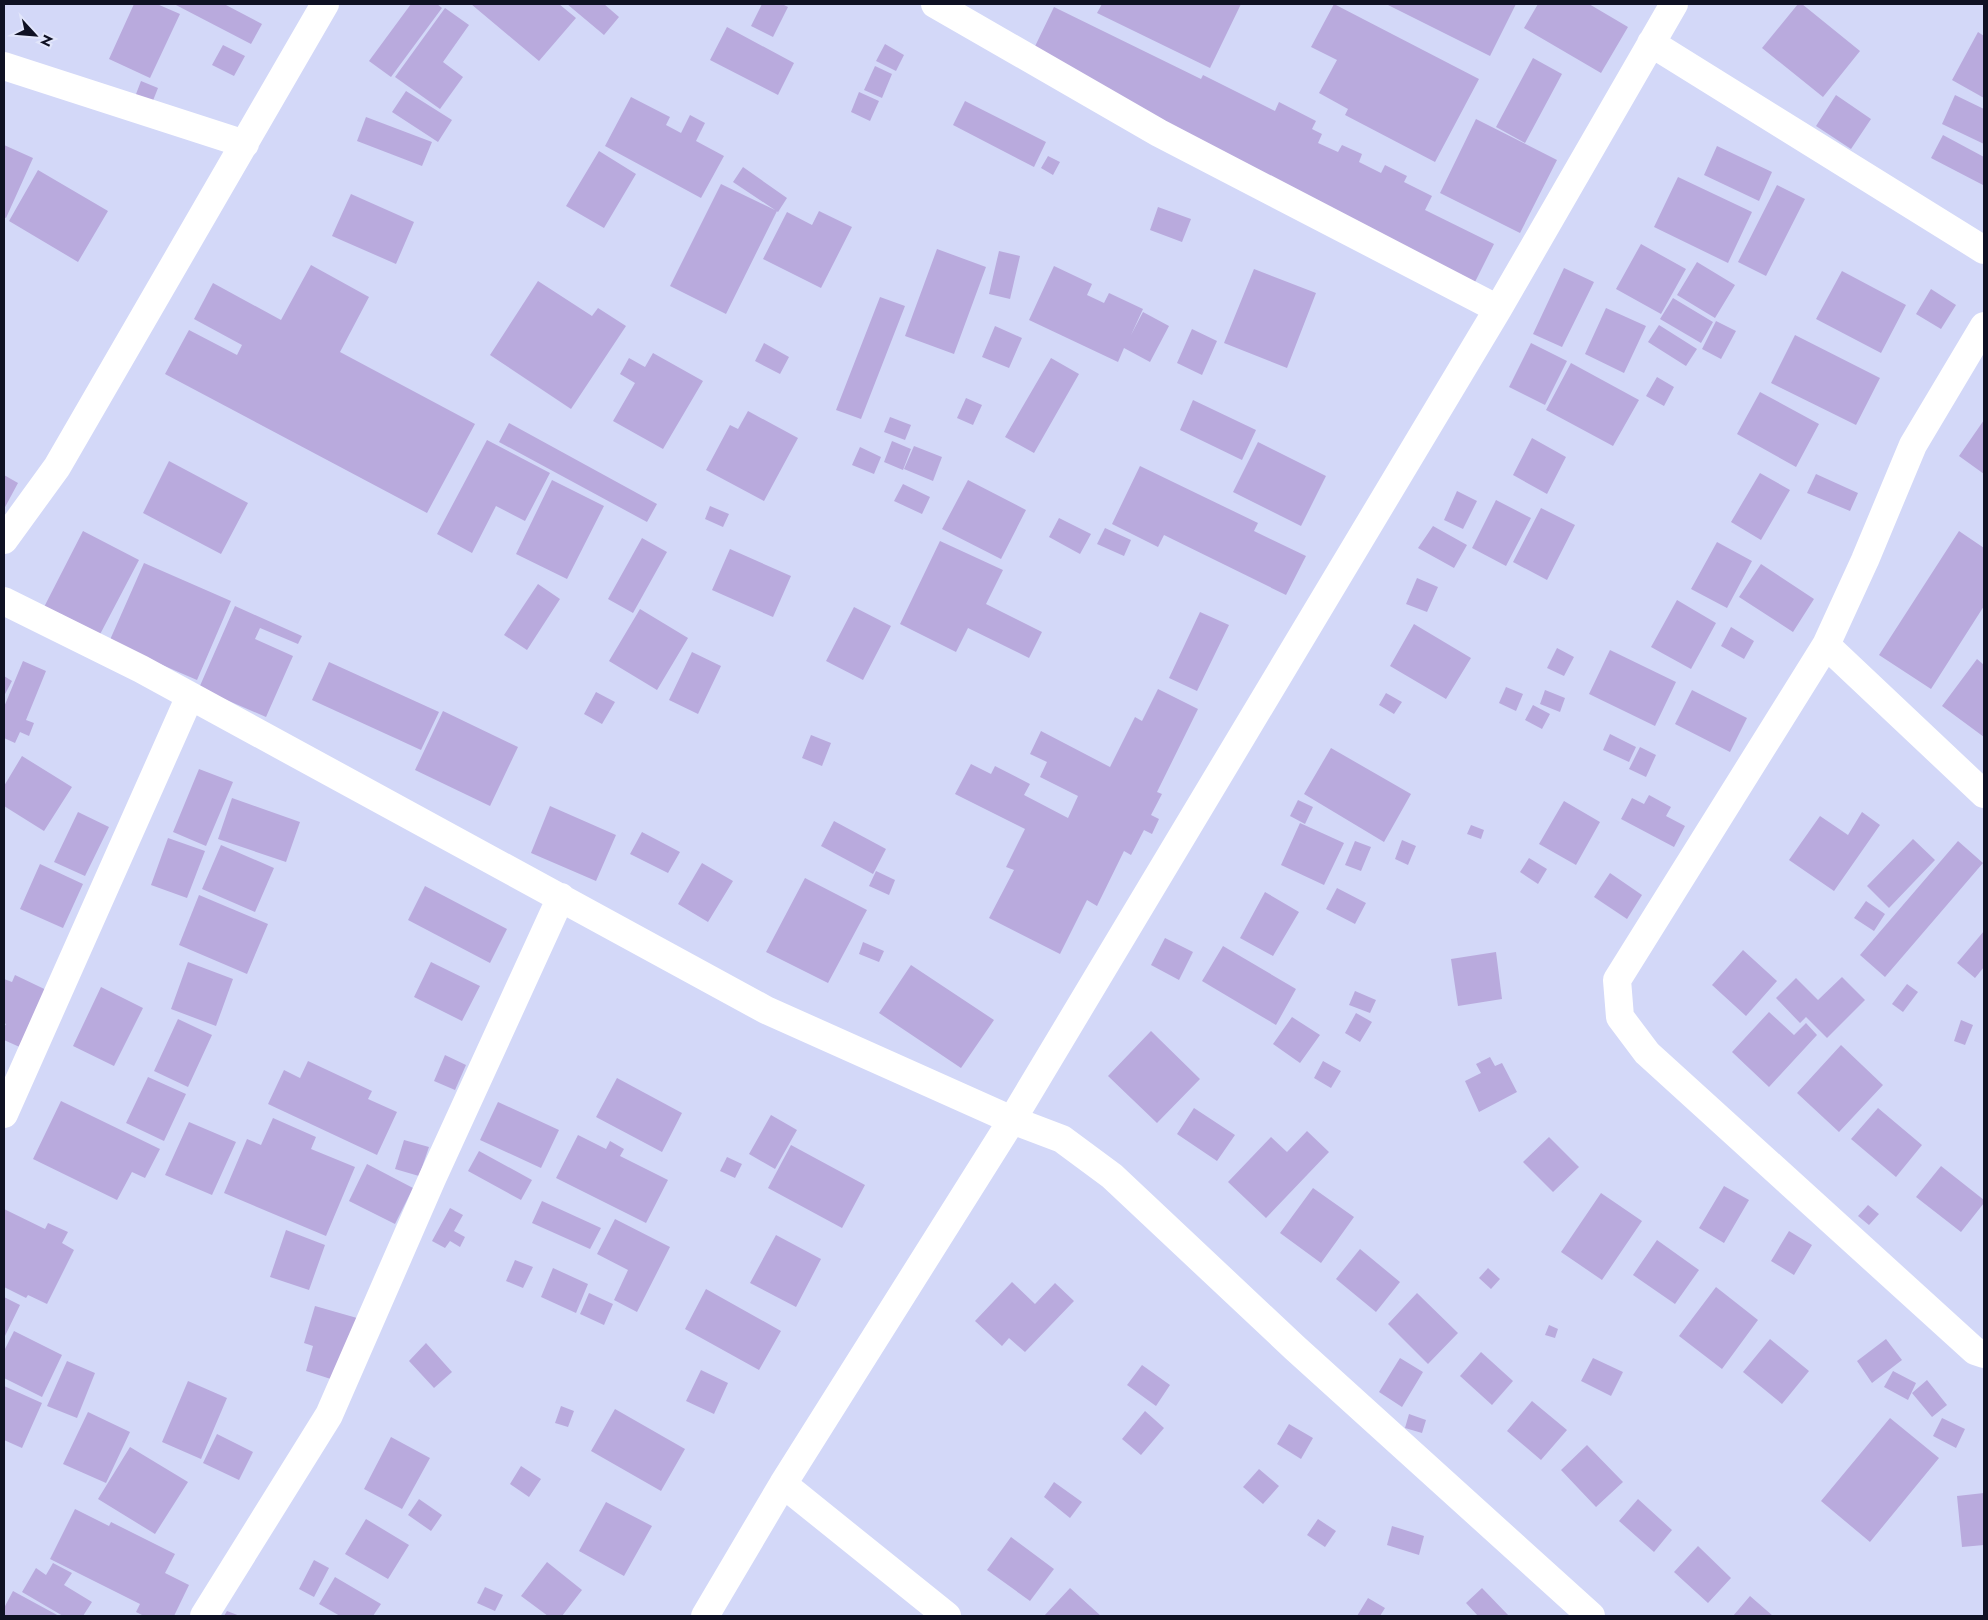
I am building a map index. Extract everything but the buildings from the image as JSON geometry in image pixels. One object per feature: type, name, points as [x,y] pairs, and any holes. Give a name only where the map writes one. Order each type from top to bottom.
[{"type":"street","points":[[4,540],[57,467],[325,4]]},
{"type":"street","points":[[935,4],[1159,133],[1498,309]]},
{"type":"street","points":[[705,1616],[784,1484],[1012,1120],[1498,309],[1674,4]]},
{"type":"street","points":[[1651,43],[1984,250]]},
{"type":"street","points":[[4,66],[245,144]]},
{"type":"street","points":[[1984,326],[1913,444],[1865,560],[1826,645],[1617,980],[1620,1017],[1647,1053],[1974,1351],[1984,1354]]},
{"type":"street","points":[[4,601],[141,669],[766,1010],[1012,1120],[1062,1139],[1112,1176],[1295,1348],[1591,1616]]},
{"type":"street","points":[[1826,645],[1984,794]]},
{"type":"street","points":[[4,1114],[190,696]]},
{"type":"street","points":[[204,1616],[329,1415],[432,1179],[561,897]]},
{"type":"street","points":[[784,1484],[947,1616]]}]
